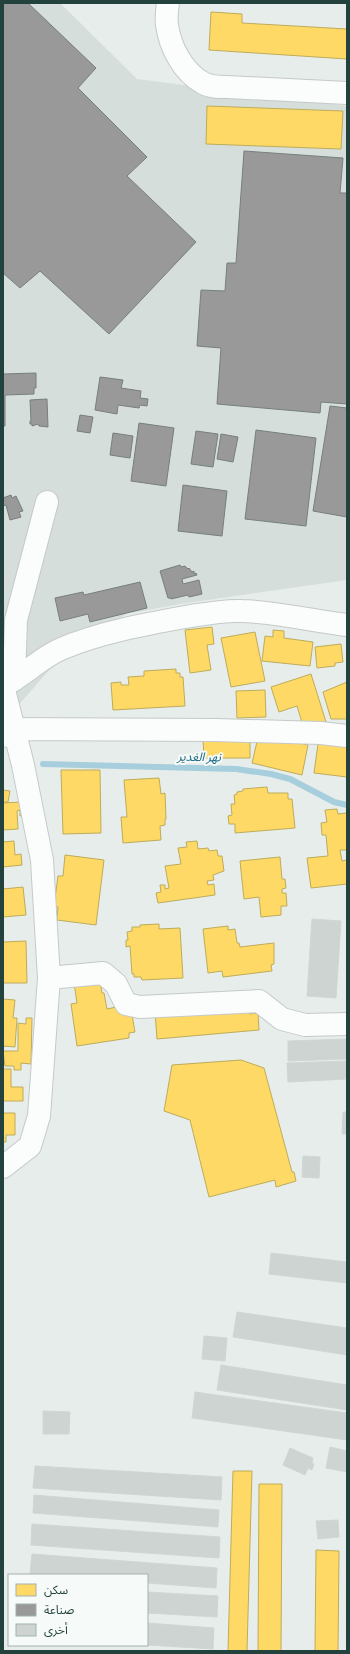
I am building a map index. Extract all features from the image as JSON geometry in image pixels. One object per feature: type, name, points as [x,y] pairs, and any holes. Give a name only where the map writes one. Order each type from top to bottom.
[{"type":"street","points":[[168,3],[167,24],[172,46],[187,71],[203,83],[211,86],[347,93]]},
{"type":"street","points":[[3,1167],[30,1146],[39,1116],[49,978],[42,860],[9,733],[7,684],[16,620],[47,502]]},
{"type":"street","points":[[7,684],[62,648],[108,634],[180,618],[229,611],[243,611],[347,625]]},
{"type":"street","points":[[9,733],[216,730],[321,733],[347,736]]},
{"type":"street","points":[[49,978],[103,973],[116,984],[126,1004],[140,1007],[259,1001],[282,1019],[305,1025],[347,1024]]},
{"type":"shaded area","points":[[3,3],[60,3],[137,79],[347,106],[347,580],[180,604],[126,614],[51,668],[9,716],[3,720]]},
{"type":"building: سكن","points":[[211,12],[242,14],[242,23],[347,29],[347,59],[209,50]]},
{"type":"building: سكن","points":[[207,106],[343,111],[341,149],[206,144]]},
{"type":"building: سكن","points":[[212,627],[214,644],[207,645],[211,670],[190,673],[185,630]]},
{"type":"building: سكن","points":[[273,630],[284,631],[284,638],[313,642],[310,666],[262,661],[265,636],[273,637]]},
{"type":"building: سكن","points":[[255,632],[265,681],[231,687],[221,638]]},
{"type":"building: سكن","points":[[341,644],[343,662],[335,663],[335,666],[317,668],[315,647]]},
{"type":"building: سكن","points":[[176,669],[176,673],[180,673],[180,677],[183,677],[185,706],[113,710],[111,683],[121,682],[121,685],[129,685],[128,677],[144,676],[144,671]]},
{"type":"building: سكن","points":[[311,674],[326,722],[304,729],[297,706],[279,712],[271,687]]},
{"type":"building: سكن","points":[[347,682],[347,719],[331,719],[323,692]]},
{"type":"building: سكن","points":[[265,690],[266,717],[237,718],[236,691]]},
{"type":"building: سكن","points":[[259,733],[308,745],[302,775],[252,763]]},
{"type":"building: سكن","points":[[319,737],[347,741],[347,777],[314,773]]},
{"type":"building: سكن","points":[[203,739],[250,739],[250,758],[204,758]]},
{"type":"building: سكن","points":[[61,770],[100,770],[101,833],[63,834]]},
{"type":"building: سكن","points":[[159,778],[161,794],[165,793],[166,819],[165,825],[160,826],[161,840],[123,843],[121,817],[127,817],[124,780]]},
{"type":"building: سكن","points":[[267,787],[268,793],[288,793],[288,799],[292,799],[295,828],[235,833],[235,824],[229,824],[228,816],[232,815],[231,804],[235,804],[234,795],[237,794],[237,792],[243,791],[243,789]]},
{"type":"building: سكن","points":[[3,790],[10,791],[8,802],[3,802]]},
{"type":"building: سكن","points":[[21,802],[22,815],[20,816],[20,810],[17,811],[18,829],[3,830],[3,803]]},
{"type":"building: سكن","points":[[337,809],[338,814],[347,813],[347,850],[340,850],[342,861],[347,860],[347,884],[311,888],[307,858],[328,856],[326,835],[322,835],[321,823],[327,822],[325,810]]},
{"type":"building: سكن","points":[[14,841],[15,855],[21,854],[22,865],[3,867],[3,842]]},
{"type":"building: سكن","points":[[197,841],[198,849],[208,848],[209,851],[217,850],[218,856],[222,856],[224,871],[213,875],[214,880],[207,881],[208,885],[214,884],[215,895],[158,903],[156,893],[161,892],[160,885],[165,885],[165,889],[169,888],[165,866],[181,864],[178,848],[187,847],[186,842]]},
{"type":"building: سكن","points":[[65,855],[104,860],[96,925],[57,920],[58,907],[54,906],[58,876],[63,876]]},
{"type":"building: سكن","points":[[280,857],[282,879],[285,879],[286,888],[282,889],[282,893],[286,893],[287,906],[281,906],[281,915],[261,917],[259,897],[244,899],[240,861]]},
{"type":"building: سكن","points":[[23,887],[26,915],[3,917],[3,889]]},
{"type":"building: سكن","points":[[159,924],[159,929],[180,928],[183,978],[142,980],[141,977],[134,977],[134,974],[132,974],[130,946],[126,947],[126,940],[128,940],[127,932],[132,931],[132,927],[140,927],[140,925]]},
{"type":"building: سكن","points":[[228,926],[228,930],[235,929],[237,943],[239,943],[240,947],[274,943],[274,964],[271,965],[272,971],[223,977],[222,971],[208,973],[203,929]]},
{"type":"building: سكن","points":[[26,941],[27,983],[3,983],[3,942]]},
{"type":"building: سكن","points":[[99,976],[107,1009],[121,1006],[131,1009],[135,1032],[129,1033],[129,1038],[77,1046],[71,1004],[77,1003],[74,983]]},
{"type":"building: سكن","points":[[3,999],[15,1000],[13,1018],[17,1018],[15,1047],[3,1046]]},
{"type":"building: سكن","points":[[250,1009],[250,1014],[258,1013],[259,1030],[157,1039],[155,1011]]},
{"type":"building: سكن","points":[[26,1018],[32,1018],[31,1064],[21,1063],[21,1070],[14,1070],[14,1066],[5,1066],[3,1051],[18,1051],[18,1023],[26,1024]]},
{"type":"building: سكن","points":[[241,1060],[264,1068],[292,1172],[294,1172],[296,1181],[276,1187],[275,1180],[209,1197],[190,1120],[164,1111],[172,1065]]},
{"type":"building: سكن","points":[[3,1069],[11,1069],[11,1087],[23,1087],[23,1101],[3,1101]]},
{"type":"building: سكن","points":[[3,1113],[15,1113],[15,1135],[6,1135],[6,1142],[3,1142]]},
{"type":"building: سكن","points":[[233,1471],[252,1471],[247,1651],[228,1651]]},
{"type":"building: سكن","points":[[259,1484],[282,1484],[281,1651],[258,1651]]},
{"type":"building: سكن","points":[[316,1550],[339,1551],[338,1651],[315,1651]]},
{"type":"building: صناعة","points":[[3,3],[28,3],[96,68],[78,88],[147,157],[127,176],[196,242],[109,334],[40,271],[20,288],[3,273]]},
{"type":"building: صناعة","points":[[244,151],[343,158],[340,193],[347,193],[347,404],[321,402],[320,413],[217,404],[221,348],[197,346],[201,290],[225,291],[227,263],[236,263]]},
{"type":"building: صناعة","points":[[36,373],[36,388],[34,388],[34,394],[5,395],[5,426],[3,426],[3,374]]},
{"type":"building: صناعة","points":[[100,377],[123,380],[121,388],[141,391],[140,398],[148,399],[147,406],[140,405],[139,408],[118,405],[117,414],[95,410]]},
{"type":"building: صناعة","points":[[47,399],[48,427],[39,426],[38,424],[32,426],[32,424],[30,424],[30,400]]},
{"type":"building: صناعة","points":[[330,406],[347,408],[347,517],[313,511]]},
{"type":"building: صناعة","points":[[80,415],[93,417],[90,433],[77,431]]},
{"type":"building: صناعة","points":[[139,423],[174,428],[166,486],[131,481]]},
{"type":"building: صناعة","points":[[256,430],[316,438],[306,526],[245,519]]},
{"type":"building: صناعة","points":[[196,431],[218,434],[213,467],[191,464]]},
{"type":"building: صناعة","points":[[113,433],[133,436],[130,458],[110,455]]},
{"type":"building: صناعة","points":[[221,434],[238,437],[233,462],[217,459]]},
{"type":"building: صناعة","points":[[183,485],[227,491],[222,536],[178,531]]},
{"type":"building: صناعة","points":[[11,495],[12,498],[16,496],[23,511],[19,512],[21,517],[10,520],[6,505],[3,506],[3,498]]},
{"type":"building: صناعة","points":[[180,565],[181,567],[185,566],[188,569],[189,568],[192,572],[194,571],[194,574],[196,573],[197,575],[182,579],[183,584],[199,580],[202,594],[189,597],[188,595],[171,599],[168,598],[160,571]]},
{"type":"building: صناعة","points":[[140,582],[147,608],[90,622],[88,614],[60,621],[55,598],[83,592],[84,595]]},
{"type":"building: أخرى","points":[[312,919],[341,921],[336,998],[307,996]]},
{"type":"building: أخرى","points":[[347,1039],[347,1059],[288,1061],[288,1041]]},
{"type":"building: أخرى","points":[[347,1061],[347,1079],[288,1082],[287,1063]]},
{"type":"building: أخرى","points":[[343,1112],[347,1112],[347,1134],[342,1134]]},
{"type":"building: أخرى","points":[[303,1156],[320,1157],[319,1178],[302,1177]]},
{"type":"building: أخرى","points":[[271,1253],[347,1262],[347,1283],[269,1274]]},
{"type":"building: أخرى","points":[[237,1312],[347,1328],[347,1355],[233,1337]]},
{"type":"building: أخرى","points":[[204,1336],[227,1338],[225,1361],[202,1359]]},
{"type":"building: أخرى","points":[[221,1365],[347,1385],[347,1410],[217,1390]]},
{"type":"building: أخرى","points":[[195,1392],[347,1413],[347,1440],[192,1418]]},
{"type":"building: أخرى","points":[[43,1411],[70,1412],[69,1434],[43,1434]]},
{"type":"building: أخرى","points":[[330,1447],[347,1451],[347,1472],[326,1468]]},
{"type":"building: أخرى","points":[[290,1448],[313,1458],[312,1463],[314,1464],[312,1470],[308,1468],[305,1475],[283,1465]]},
{"type":"building: أخرى","points":[[35,1466],[222,1477],[221,1500],[33,1488]]},
{"type":"building: أخرى","points":[[34,1495],[219,1510],[218,1527],[33,1513]]},
{"type":"building: أخرى","points":[[338,1520],[339,1537],[318,1539],[316,1521]]},
{"type":"building: أخرى","points":[[32,1524],[220,1537],[219,1558],[31,1545]]},
{"type":"building: أخرى","points":[[32,1554],[217,1568],[216,1588],[148,1583],[148,1574],[30,1574]]},
{"type":"building: أخرى","points":[[148,1592],[218,1596],[217,1617],[148,1613]]},
{"type":"building: أخرى","points":[[148,1623],[214,1628],[213,1649],[148,1645]]},
{"type":"waterway","name":"نهر الغدير","points":[[43,764],[236,769],[271,774],[290,779],[334,802],[347,805]]}]
